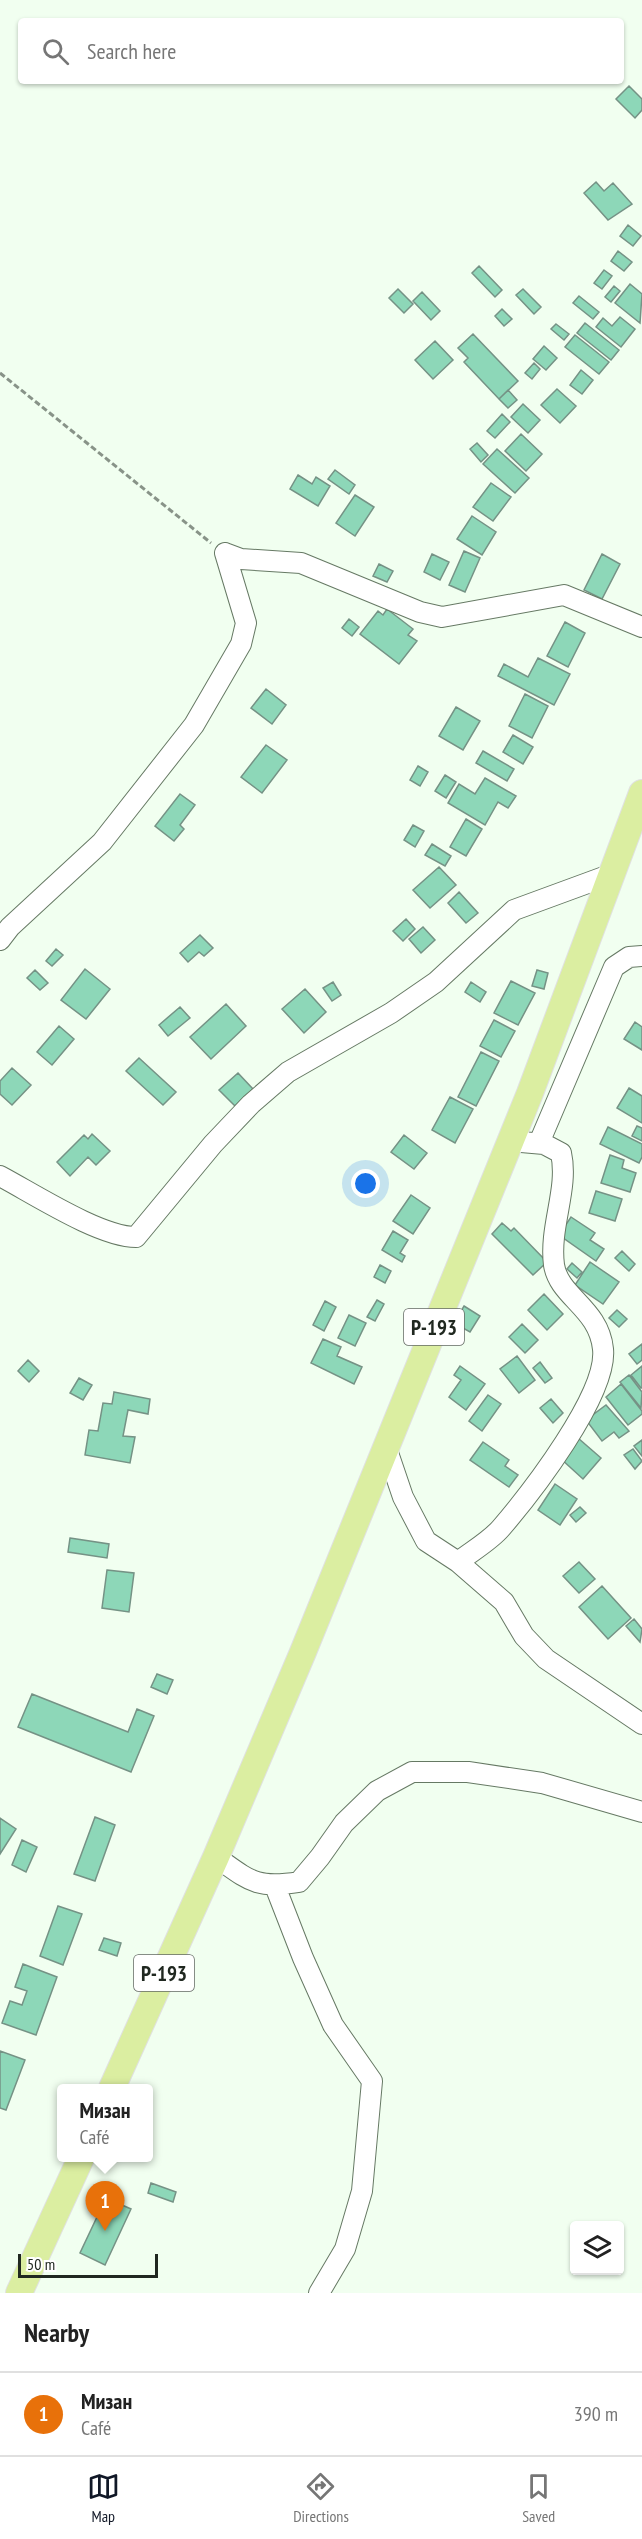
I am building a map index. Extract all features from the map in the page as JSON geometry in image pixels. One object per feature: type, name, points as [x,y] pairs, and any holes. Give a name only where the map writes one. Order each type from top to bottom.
[{"type":"main road","name":"Р-193","points":[[114,2084],[216,1857],[303,1652],[385,1444],[510,1141],[642,793]]},
{"type":"main road","points":[[19,2293],[79,2162]]},
{"type":"lane","points":[[225,553],[241,559],[302,563],[420,612],[442,617],[564,595],[642,627]]},
{"type":"lane","points":[[0,940],[10,927],[102,842],[194,726],[241,644],[246,623],[225,553]]},
{"type":"lane","points":[[0,1176],[90,1223],[124,1237],[136,1237],[236,1120],[288,1072],[391,1013],[436,982],[514,910],[612,874]]},
{"type":"lane","points":[[539,1143],[614,967],[629,957],[642,956]]},
{"type":"lane","points":[[458,1562],[500,1529],[557,1452],[589,1401],[601,1374],[603,1349],[595,1320],[561,1283],[554,1267],[552,1235],[565,1168],[561,1153],[539,1143],[510,1141]]},
{"type":"lane","points":[[385,1444],[403,1497],[426,1542],[458,1562],[504,1602],[524,1636],[546,1659],[642,1724]]},
{"type":"lane","points":[[216,1857],[251,1882],[275,1886],[299,1882],[344,1823],[377,1791],[412,1773],[468,1772],[542,1783],[642,1812]]},
{"type":"lane","points":[[275,1886],[303,1958],[333,2025],[372,2081],[362,2191],[345,2249],[319,2293]]},
{"type":"path","points":[[0,373],[225,553]]},
{"type":"building","points":[[629,86],[642,99],[642,110],[635,118],[616,99]]},
{"type":"building","points":[[596,182],[604,191],[613,183],[632,204],[608,220],[584,193]]},
{"type":"building","points":[[628,225],[641,236],[633,246],[620,236]]},
{"type":"building","points":[[618,251],[632,262],[624,271],[611,261]]},
{"type":"building","points":[[479,266],[502,290],[495,297],[472,273]]},
{"type":"building","points":[[604,270],[612,276],[602,289],[594,283]]},
{"type":"building","points":[[630,284],[642,294],[640,323],[615,303]]},
{"type":"building","points":[[614,286],[620,291],[611,302],[605,297]]},
{"type":"building","points":[[398,289],[413,304],[404,313],[389,298]]},
{"type":"building","points":[[523,289],[541,307],[534,314],[516,295]]},
{"type":"building","points":[[422,292],[440,311],[431,320],[413,301]]},
{"type":"building","points":[[579,296],[599,312],[593,319],[573,303]]},
{"type":"building","points":[[502,309],[512,319],[504,326],[495,316]]},
{"type":"building","points":[[620,317],[635,329],[621,347],[596,327],[603,318],[612,326]]},
{"type":"building","points":[[585,323],[619,350],[611,360],[577,333]]},
{"type":"building","points":[[556,324],[569,334],[564,340],[551,329]]},
{"type":"building","points":[[473,334],[518,381],[499,399],[464,362],[468,358],[458,348]]},
{"type":"building","points":[[575,335],[609,362],[599,374],[565,347]]},
{"type":"building","points":[[435,341],[453,360],[433,379],[415,360]]},
{"type":"building","points":[[544,346],[557,358],[546,370],[533,359]]},
{"type":"building","points":[[534,363],[540,369],[532,379],[525,373]]},
{"type":"building","points":[[581,370],[593,380],[582,394],[570,385]]},
{"type":"building","points":[[557,389],[576,406],[560,423],[541,405]]},
{"type":"building","points":[[508,390],[517,400],[508,408],[499,399]]},
{"type":"building","points":[[523,404],[540,420],[528,433],[511,417]]},
{"type":"building","points":[[502,414],[510,422],[495,438],[487,431]]},
{"type":"building","points":[[521,434],[542,454],[526,471],[505,451]]},
{"type":"building","points":[[477,443],[488,455],[481,462],[470,449]]},
{"type":"building","points":[[497,449],[529,478],[515,493],[483,464]]},
{"type":"building","points":[[335,470],[355,485],[349,494],[328,479]]},
{"type":"building","points":[[298,475],[312,484],[316,477],[330,486],[318,506],[290,489]]},
{"type":"building","points":[[491,483],[511,497],[493,521],[473,507]]},
{"type":"building","points":[[355,495],[374,507],[355,536],[336,523]]},
{"type":"building","points":[[472,516],[496,532],[482,555],[457,539]]},
{"type":"building","points":[[464,551],[480,558],[465,592],[449,585]]},
{"type":"building","points":[[432,554],[449,562],[440,580],[424,572]]},
{"type":"building","points":[[602,554],[620,564],[602,599],[584,590]]},
{"type":"building","points":[[379,564],[393,571],[387,582],[373,576]]},
{"type":"building","points":[[387,609],[413,629],[408,635],[417,641],[399,664],[360,634],[378,611],[383,615]]},
{"type":"building","points":[[349,619],[359,627],[352,636],[342,628]]},
{"type":"building","points":[[565,622],[585,633],[568,667],[547,656]]},
{"type":"building","points":[[538,658],[570,674],[554,705],[498,676],[504,664],[528,677]]},
{"type":"building","points":[[266,689],[286,705],[272,724],[251,708]]},
{"type":"building","points":[[525,694],[548,706],[532,738],[509,726]]},
{"type":"building","points":[[456,707],[480,721],[463,750],[439,736]]},
{"type":"building","points":[[513,735],[533,747],[523,764],[503,752]]},
{"type":"building","points":[[266,745],[287,760],[262,793],[241,777]]},
{"type":"building","points":[[483,751],[514,769],[507,781],[476,763]]},
{"type":"building","points":[[418,766],[428,772],[420,786],[410,780]]},
{"type":"building","points":[[445,775],[456,782],[446,798],[435,791]]},
{"type":"building","points":[[485,778],[516,796],[508,808],[498,802],[485,825],[448,803],[459,784],[475,794]]},
{"type":"building","points":[[180,794],[195,805],[180,825],[184,829],[174,841],[155,826]]},
{"type":"building","points":[[466,819],[482,829],[466,856],[450,847]]},
{"type":"building","points":[[413,825],[424,831],[415,847],[404,840]]},
{"type":"building","points":[[432,844],[451,856],[445,866],[425,855]]},
{"type":"building","points":[[439,867],[456,885],[430,908],[413,890]]},
{"type":"building","points":[[459,892],[478,913],[466,923],[448,903]]},
{"type":"building","points":[[406,919],[415,929],[403,941],[393,931]]},
{"type":"building","points":[[423,927],[435,940],[421,953],[409,939]]},
{"type":"building","points":[[200,935],[213,948],[204,956],[199,952],[188,962],[180,953]]},
{"type":"building","points":[[56,949],[63,955],[52,966],[46,961]]},
{"type":"building","points":[[85,969],[110,989],[86,1019],[61,1000]]},
{"type":"building","points":[[35,970],[48,983],[40,990],[27,978]]},
{"type":"building","points":[[537,970],[548,973],[544,989],[532,986]]},
{"type":"building","points":[[511,981],[535,993],[518,1025],[494,1013]]},
{"type":"building","points":[[333,982],[341,995],[332,1001],[323,988]]},
{"type":"building","points":[[471,982],[486,992],[480,1002],[465,992]]},
{"type":"building","points":[[305,989],[326,1012],[304,1033],[282,1009]]},
{"type":"building","points":[[226,1004],[246,1026],[211,1059],[190,1037]]},
{"type":"building","points":[[180,1007],[190,1018],[168,1036],[159,1025]]},
{"type":"building","points":[[494,1020],[515,1031],[501,1057],[480,1046]]},
{"type":"building","points":[[635,1022],[642,1027],[642,1050],[624,1039]]},
{"type":"building","points":[[59,1026],[74,1039],[52,1065],[37,1052]]},
{"type":"building","points":[[481,1052],[499,1061],[476,1106],[458,1097]]},
{"type":"building","points":[[139,1058],[176,1092],[163,1105],[126,1071]]},
{"type":"building","points":[[12,1068],[31,1085],[12,1105],[0,1094],[0,1081]]},
{"type":"building","points":[[238,1073],[253,1089],[235,1106],[219,1090]]},
{"type":"building","points":[[629,1088],[642,1096],[642,1123],[617,1108]]},
{"type":"building","points":[[450,1097],[473,1109],[455,1143],[432,1130]]},
{"type":"building","points":[[637,1126],[642,1128],[642,1141],[632,1136]]},
{"type":"building","points":[[608,1127],[642,1144],[642,1157],[639,1163],[600,1144]]},
{"type":"building","points":[[92,1134],[110,1151],[96,1165],[88,1157],[70,1176],[57,1162],[84,1135],[88,1139]]},
{"type":"building","points":[[404,1135],[427,1153],[414,1169],[391,1152]]},
{"type":"building","points":[[610,1155],[624,1160],[622,1168],[636,1173],[630,1192],[601,1183]]},
{"type":"building","points":[[596,1191],[622,1199],[615,1221],[589,1213]]},
{"type":"building","points":[[411,1195],[430,1208],[413,1234],[393,1221]]},
{"type":"building","points":[[571,1217],[595,1233],[590,1240],[604,1249],[596,1261],[559,1235]]},
{"type":"building","points":[[502,1223],[511,1231],[514,1228],[547,1262],[533,1275],[492,1234]]},
{"type":"building","points":[[393,1231],[408,1240],[400,1253],[405,1256],[402,1262],[382,1250]]},
{"type":"building","points":[[622,1251],[635,1264],[629,1271],[615,1258]]},
{"type":"building","points":[[590,1262],[619,1282],[603,1304],[575,1285]]},
{"type":"building","points":[[572,1263],[582,1272],[577,1278],[567,1269]]},
{"type":"building","points":[[380,1265],[391,1271],[385,1283],[374,1277]]},
{"type":"building","points":[[544,1294],[563,1314],[547,1330],[528,1310]]},
{"type":"building","points":[[377,1300],[384,1304],[375,1321],[367,1317]]},
{"type":"building","points":[[325,1301],[336,1307],[324,1331],[313,1325]]},
{"type":"building","points":[[464,1306],[480,1316],[470,1332],[454,1323]]},
{"type":"building","points":[[617,1310],[627,1319],[619,1327],[609,1318]]},
{"type":"building","points":[[349,1315],[366,1323],[355,1346],[338,1338]]},
{"type":"building","points":[[522,1324],[538,1340],[525,1353],[509,1337]]},
{"type":"building","points":[[323,1339],[341,1347],[337,1356],[362,1367],[354,1384],[311,1363]]},
{"type":"building","points":[[642,1344],[642,1360],[637,1364],[629,1354]]},
{"type":"building","points":[[517,1356],[535,1380],[519,1393],[500,1369]]},
{"type":"building","points":[[28,1360],[39,1371],[29,1382],[18,1371]]},
{"type":"building","points":[[540,1362],[552,1378],[545,1383],[533,1368]]},
{"type":"building","points":[[460,1366],[485,1384],[466,1410],[449,1397],[461,1380],[454,1375]]},
{"type":"building","points":[[642,1366],[642,1388],[641,1388],[631,1375]]},
{"type":"building","points":[[629,1375],[642,1392],[641,1408],[620,1382]]},
{"type":"building","points":[[79,1378],[92,1385],[83,1400],[70,1393]]},
{"type":"building","points":[[621,1384],[642,1411],[642,1414],[628,1425],[606,1397]]},
{"type":"building","points":[[114,1392],[150,1399],[148,1414],[128,1410],[123,1436],[135,1437],[130,1463],[85,1455],[89,1430],[98,1431],[103,1403],[112,1404]]},
{"type":"building","points":[[488,1395],[501,1404],[482,1431],[469,1421]]},
{"type":"building","points":[[551,1399],[563,1413],[553,1423],[540,1408]]},
{"type":"building","points":[[606,1405],[629,1431],[619,1438],[614,1432],[602,1441],[586,1420]]},
{"type":"building","points":[[578,1438],[601,1458],[583,1479],[560,1458]]},
{"type":"building","points":[[642,1440],[642,1456],[634,1446]]},
{"type":"building","points":[[483,1442],[509,1460],[505,1466],[518,1475],[509,1487],[470,1460]]},
{"type":"building","points":[[633,1449],[642,1461],[635,1469],[624,1455]]},
{"type":"building","points":[[555,1484],[577,1499],[560,1525],[538,1510]]},
{"type":"building","points":[[580,1507],[586,1513],[576,1522],[570,1515]]},
{"type":"building","points":[[70,1538],[109,1544],[107,1558],[68,1552]]},
{"type":"building","points":[[579,1562],[595,1579],[579,1593],[563,1576]]},
{"type":"building","points":[[107,1570],[134,1573],[129,1612],[102,1608]]},
{"type":"building","points":[[602,1586],[631,1618],[608,1639],[579,1607]]},
{"type":"building","points":[[634,1619],[642,1629],[640,1642],[626,1626]]},
{"type":"building","points":[[157,1674],[173,1680],[167,1694],[151,1687]]},
{"type":"building","points":[[32,1694],[128,1732],[137,1709],[154,1716],[131,1772],[18,1727]]},
{"type":"building","points":[[95,1817],[115,1825],[95,1881],[74,1874]]},
{"type":"building","points":[[0,1818],[16,1829],[0,1854]]},
{"type":"building","points":[[22,1840],[37,1847],[26,1872],[12,1865]]},
{"type":"building","points":[[58,1906],[82,1914],[63,1965],[40,1956]]},
{"type":"building","points":[[104,1938],[121,1943],[117,1956],[99,1950]]},
{"type":"building","points":[[23,1964],[57,1977],[36,2035],[2,2023],[10,2001],[22,2005],[27,1991],[15,1987]]},
{"type":"building","points":[[0,2051],[25,2060],[6,2110],[0,2108]]},
{"type":"building","points":[[151,2183],[176,2192],[173,2202],[148,2193]]},
{"type":"building","points":[[106,2198],[131,2209],[105,2265],[80,2253]]},
{"type":"place","name":"Мизан","points":[[105,2231]]}]
